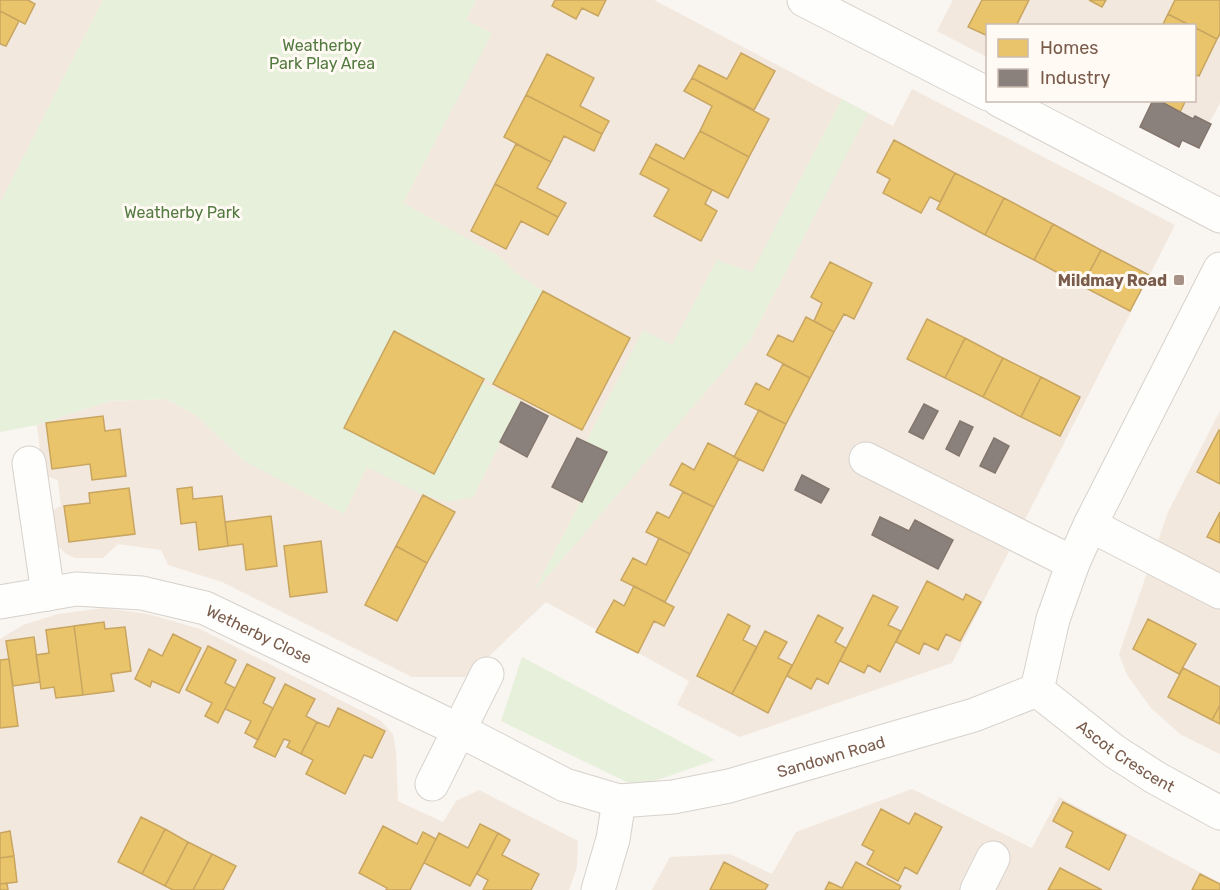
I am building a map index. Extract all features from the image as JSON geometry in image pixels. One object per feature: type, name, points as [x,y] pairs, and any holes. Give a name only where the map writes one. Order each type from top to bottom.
[{"type":"street","points":[[804,0],[986,93]]},
{"type":"street","points":[[1003,102],[1220,216]]},
{"type":"street","points":[[1037,690],[1053,619],[1072,563],[1220,269]]},
{"type":"street","points":[[866,459],[1072,563]]},
{"type":"street","points":[[29,463],[48,594]]},
{"type":"street","points":[[1090,525],[1220,592]]},
{"type":"street","name":"Wetherby Close","points":[[0,602],[76,589],[142,593],[205,608],[459,730]]},
{"type":"street","points":[[432,784],[487,674]]},
{"type":"street","name":"Sandown Road","points":[[459,730],[565,785],[619,801],[673,796],[729,786],[974,715],[1037,690]]},
{"type":"street","name":"Ascot Crescent","points":[[1037,690],[1114,751],[1156,778],[1220,813]]},
{"type":"street","points":[[598,890],[613,839],[619,801]]},
{"type":"street","points":[[977,890],[993,858]]},
{"type":"shaded area","points":[[0,0],[103,0],[0,203]]},
{"type":"shaded area","points":[[476,0],[654,0],[893,126],[912,89],[1175,225],[952,663],[740,737],[677,705],[689,681],[546,602],[467,677],[412,677],[222,582],[168,565],[161,550],[118,544],[103,558],[75,558],[66,554],[57,545],[50,516],[53,510],[61,506],[58,480],[49,477],[42,468],[37,425],[110,401],[166,399],[196,415],[243,460]]},
{"type":"shaded area","points":[[953,0],[1220,0],[1220,103],[1206,129],[1157,102],[1196,102],[1196,24],[986,24],[986,56],[937,31]]},
{"type":"shaded area","points":[[1220,411],[1220,754],[1180,734],[1151,708],[1127,675],[1119,654],[1168,512]]},
{"type":"shaded area","points":[[104,608],[148,614],[200,629],[380,720],[393,734],[398,801],[443,822],[456,801],[479,790],[578,841],[577,867],[569,890],[0,890],[0,639],[23,625],[58,614]]},
{"type":"shaded area","points":[[912,789],[1032,848],[1059,797],[1220,883],[1220,890],[652,890],[670,857],[730,854],[772,874],[796,832]]},
{"type":"green space","name":"Weatherby Park","points":[[103,0],[476,0],[466,20],[492,33],[403,203],[499,256],[516,273],[543,291],[493,384],[394,331],[344,428],[434,474],[482,382],[521,402],[473,497],[447,502],[423,495],[367,467],[344,514],[243,460],[196,415],[166,399],[110,401],[37,425],[0,432],[0,203]]},
{"type":"green space","points":[[842,99],[868,113],[751,339],[534,592],[606,452],[586,442],[643,330],[672,345],[717,260],[752,272]]},
{"type":"green space","points":[[522,657],[715,760],[637,787],[501,721]]},
{"type":"building: Homes","points":[[0,0],[28,0],[35,4],[25,24],[0,11]]},
{"type":"building: Homes","points":[[555,0],[606,0],[598,16],[582,8],[576,19],[552,6]]},
{"type":"building: Homes","points":[[982,0],[1029,0],[1017,24],[986,24],[986,35],[968,27]]},
{"type":"building: Homes","points":[[1089,0],[1106,0],[1102,7]]},
{"type":"building: Homes","points":[[1175,0],[1220,0],[1220,34],[1217,39],[1196,28],[1196,24],[1188,24],[1168,14]]},
{"type":"building: Homes","points":[[0,11],[19,21],[6,46],[0,44]]},
{"type":"building: Homes","points":[[1168,14],[1187,24],[1163,24]]},
{"type":"building: Homes","points":[[1196,28],[1217,39],[1199,76],[1196,75]]},
{"type":"building: Homes","points":[[741,53],[775,71],[754,110],[692,78],[699,65],[727,79]]},
{"type":"building: Homes","points":[[547,54],[594,78],[580,106],[609,121],[602,134],[526,95]]},
{"type":"building: Homes","points":[[692,78],[769,119],[749,157],[700,131],[712,106],[684,91]]},
{"type":"building: Homes","points":[[526,95],[602,134],[594,151],[564,136],[551,162],[504,137]]},
{"type":"building: Homes","points":[[1162,102],[1185,102],[1180,112]]},
{"type":"building: Homes","points":[[700,131],[749,157],[728,198],[649,157],[656,144],[684,159]]},
{"type":"building: Homes","points":[[894,140],[955,173],[940,202],[930,197],[921,213],[883,193],[890,179],[877,172]]},
{"type":"building: Homes","points":[[516,144],[551,162],[537,188],[566,203],[558,217],[495,184]]},
{"type":"building: Homes","points":[[649,157],[712,190],[705,204],[717,211],[701,241],[654,216],[669,189],[640,174]]},
{"type":"building: Homes","points":[[955,173],[1004,198],[985,235],[937,209]]},
{"type":"building: Homes","points":[[495,184],[558,217],[548,235],[521,221],[506,249],[471,231]]},
{"type":"building: Homes","points":[[1004,198],[1053,224],[1034,260],[985,235]]},
{"type":"building: Homes","points":[[1053,224],[1101,250],[1082,286],[1034,260]]},
{"type":"building: Homes","points":[[1101,250],[1149,275],[1130,311],[1082,286]]},
{"type":"building: Homes","points":[[830,262],[872,283],[854,319],[844,314],[834,332],[814,321],[822,303],[811,297]]},
{"type":"building: Homes","points":[[543,291],[630,338],[582,430],[493,384]]},
{"type":"building: Homes","points":[[806,317],[834,332],[810,378],[767,355],[778,335],[793,342]]},
{"type":"building: Homes","points":[[927,319],[965,338],[945,378],[907,359]]},
{"type":"building: Homes","points":[[394,331],[484,379],[434,474],[344,428]]},
{"type":"building: Homes","points":[[965,338],[1003,358],[983,397],[945,378]]},
{"type":"building: Homes","points":[[1003,358],[1041,377],[1021,417],[983,397]]},
{"type":"building: Homes","points":[[783,364],[810,378],[786,424],[745,404],[756,383],[769,390]]},
{"type":"building: Homes","points":[[1041,377],[1080,397],[1060,436],[1021,417]]},
{"type":"building: Homes","points":[[759,410],[786,424],[763,471],[734,457]]},
{"type":"building: Homes","points":[[103,416],[105,431],[120,429],[126,476],[92,480],[90,464],[52,469],[46,423]]},
{"type":"building: Homes","points":[[1220,431],[1220,484],[1197,472]]},
{"type":"building: Homes","points":[[708,443],[739,459],[714,507],[670,485],[682,463],[694,470]]},
{"type":"building: Homes","points":[[192,487],[193,499],[222,496],[228,546],[199,550],[196,522],[181,524],[177,489]]},
{"type":"building: Homes","points":[[129,488],[135,534],[69,542],[64,506],[90,503],[89,493]]},
{"type":"building: Homes","points":[[683,492],[714,507],[690,554],[646,532],[657,512],[669,518]]},
{"type":"building: Homes","points":[[423,495],[455,512],[427,563],[396,546]]},
{"type":"building: Homes","points":[[1220,512],[1220,543],[1207,537]]},
{"type":"building: Homes","points":[[271,516],[277,566],[246,570],[243,544],[228,546],[225,522]]},
{"type":"building: Homes","points":[[659,538],[690,554],[665,602],[621,580],[633,558],[646,565]]},
{"type":"building: Homes","points":[[321,541],[327,592],[290,597],[284,546]]},
{"type":"building: Homes","points":[[396,546],[427,563],[397,621],[365,605]]},
{"type":"building: Homes","points":[[927,581],[963,600],[966,594],[981,602],[960,641],[946,634],[938,650],[924,643],[919,654],[896,642]]},
{"type":"building: Homes","points":[[634,586],[674,607],[664,626],[654,621],[638,653],[596,632],[614,600],[624,606]]},
{"type":"building: Homes","points":[[873,595],[898,607],[888,625],[901,631],[880,672],[868,665],[864,673],[840,661]]},
{"type":"building: Homes","points":[[728,614],[750,626],[743,640],[757,647],[732,694],[697,676]]},
{"type":"building: Homes","points":[[818,615],[843,628],[835,642],[846,648],[828,684],[817,678],[811,689],[787,676]]},
{"type":"building: Homes","points":[[1148,619],[1196,644],[1179,674],[1133,649]]},
{"type":"building: Homes","points":[[104,622],[105,629],[125,627],[131,671],[111,674],[114,691],[83,695],[74,626]]},
{"type":"building: Homes","points":[[74,626],[83,695],[56,698],[54,687],[41,689],[36,655],[49,653],[46,630]]},
{"type":"building: Homes","points":[[765,631],[787,642],[778,658],[792,665],[768,713],[732,694]]},
{"type":"building: Homes","points":[[173,634],[201,648],[179,693],[152,681],[150,687],[135,679],[149,649],[162,656]]},
{"type":"building: Homes","points":[[34,637],[40,682],[13,686],[6,641]]},
{"type":"building: Homes","points":[[208,646],[236,660],[225,683],[235,688],[218,723],[205,716],[212,703],[186,690]]},
{"type":"building: Homes","points":[[9,659],[18,726],[0,728],[0,660]]},
{"type":"building: Homes","points":[[247,664],[275,678],[263,703],[273,708],[258,740],[245,733],[251,721],[225,709]]},
{"type":"building: Homes","points":[[1183,668],[1220,687],[1220,705],[1212,720],[1168,697]]},
{"type":"building: Homes","points":[[285,684],[315,699],[306,716],[317,722],[301,754],[287,747],[290,741],[284,739],[275,757],[254,747]]},
{"type":"building: Homes","points":[[1220,705],[1220,724],[1212,720]]},
{"type":"building: Homes","points":[[338,708],[385,731],[372,758],[364,755],[345,794],[306,774],[313,760],[301,754],[317,722],[329,727]]},
{"type":"building: Homes","points":[[1063,802],[1126,835],[1109,870],[1066,847],[1073,832],[1053,821]]},
{"type":"building: Homes","points":[[881,809],[909,824],[915,813],[942,827],[917,874],[905,867],[898,881],[867,864],[874,851],[862,845]]},
{"type":"building: Homes","points":[[141,817],[165,829],[142,874],[118,862]]},
{"type":"building: Homes","points":[[480,824],[498,833],[470,886],[424,863],[439,833],[468,848]]},
{"type":"building: Homes","points":[[383,826],[417,844],[423,832],[436,839],[410,890],[386,890],[387,888],[359,873]]},
{"type":"building: Homes","points":[[165,829],[188,842],[165,886],[142,874]]},
{"type":"building: Homes","points":[[10,831],[14,856],[0,858],[0,833]]},
{"type":"building: Homes","points":[[498,833],[510,840],[502,855],[539,874],[531,890],[483,890],[488,880],[477,874]]},
{"type":"building: Homes","points":[[188,842],[212,854],[193,890],[173,890],[165,886]]},
{"type":"building: Homes","points":[[212,854],[236,866],[223,890],[193,890]]},
{"type":"building: Homes","points":[[14,856],[17,882],[0,884],[0,858]]},
{"type":"building: Homes","points":[[724,862],[768,885],[765,890],[710,890]]},
{"type":"building: Homes","points":[[856,862],[901,886],[899,890],[825,890],[829,882],[842,888]]},
{"type":"building: Homes","points":[[1060,868],[1102,890],[1048,890]]},
{"type":"building: Homes","points":[[1200,874],[1220,884],[1220,890],[1192,890]]},
{"type":"building: Homes","points":[[7,883],[8,890],[0,890],[0,884]]},
{"type":"building: Industry","points":[[1152,102],[1162,102],[1193,119],[1195,116],[1211,124],[1199,148],[1182,140],[1179,147],[1140,127]]},
{"type":"building: Industry","points":[[521,402],[548,416],[527,457],[500,442]]},
{"type":"building: Industry","points":[[924,404],[938,411],[923,439],[909,432]]},
{"type":"building: Industry","points":[[960,421],[973,427],[959,456],[946,449]]},
{"type":"building: Industry","points":[[577,438],[607,452],[582,502],[552,487]]},
{"type":"building: Industry","points":[[994,438],[1009,446],[995,473],[980,466]]},
{"type":"building: Industry","points":[[802,475],[829,489],[821,503],[795,490]]},
{"type":"building: Industry","points":[[880,517],[909,531],[915,520],[953,540],[938,569],[872,535]]},
{"type":"place","name":"Mildmay Road","points":[[1179,280]]},
{"type":"park label","name":"Weatherby Park Play Area","points":[[322,54]]}]
